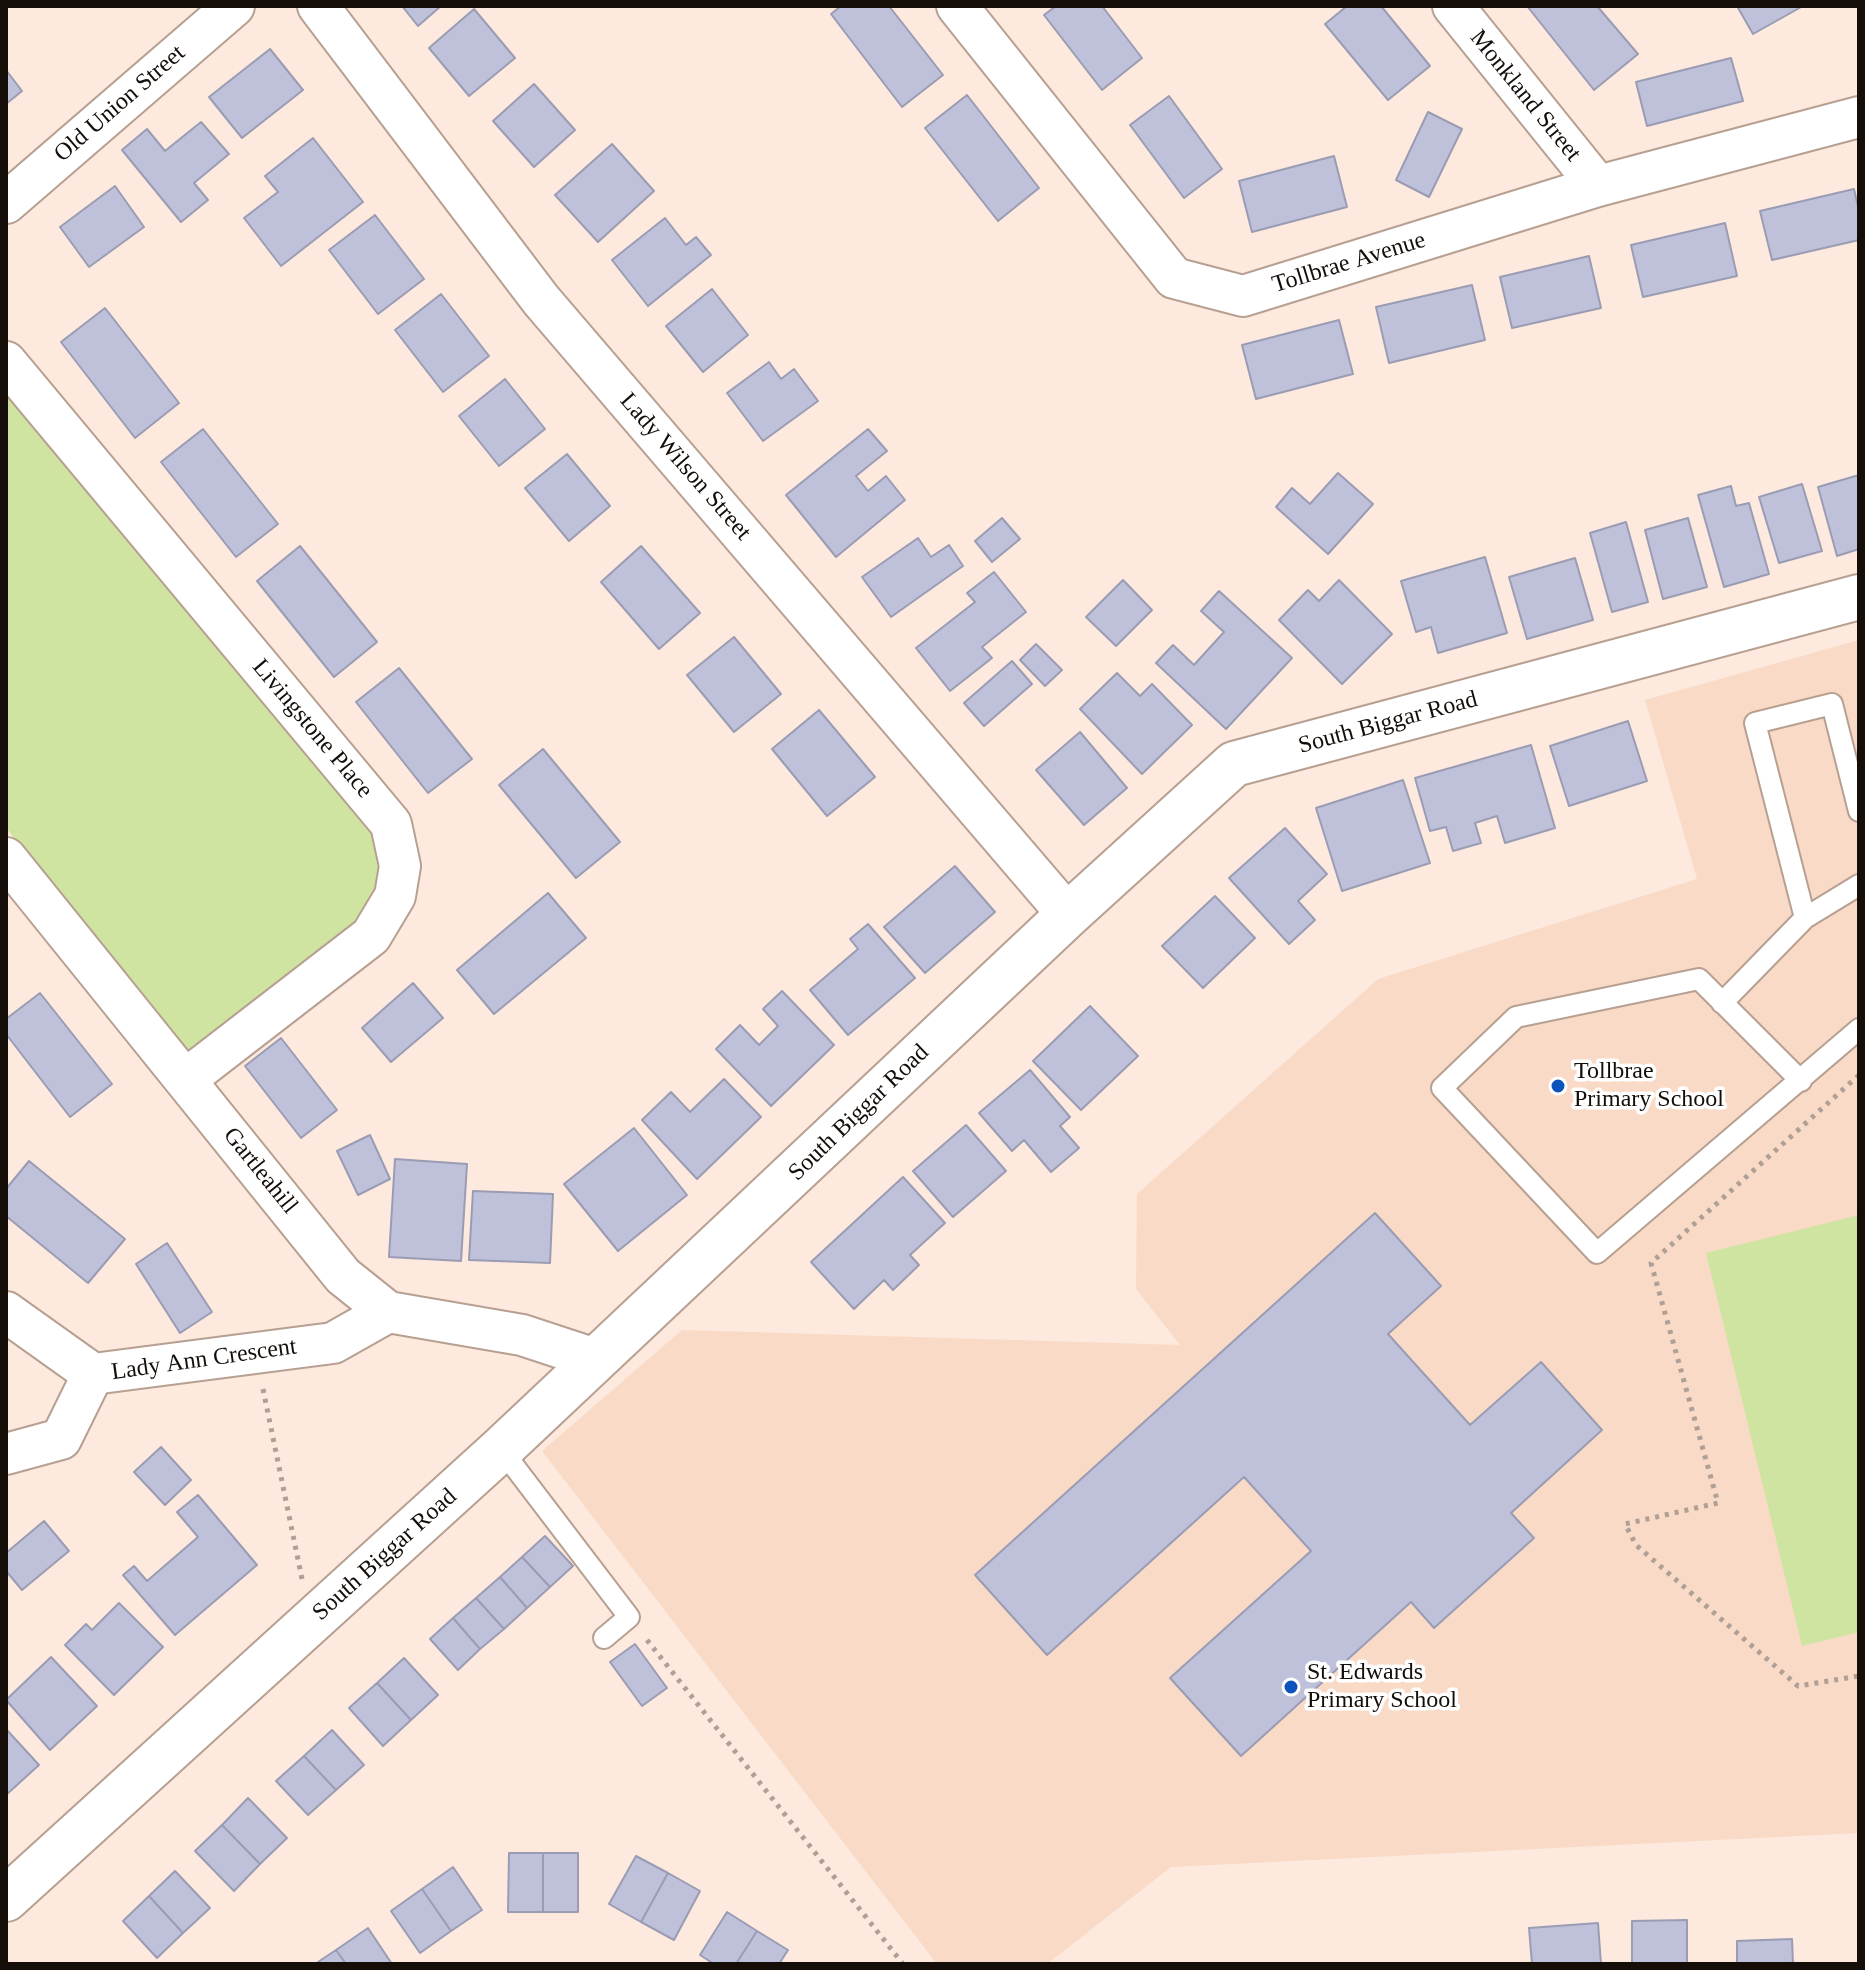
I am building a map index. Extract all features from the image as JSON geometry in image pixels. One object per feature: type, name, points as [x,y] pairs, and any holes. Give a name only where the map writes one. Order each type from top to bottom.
[{"type":"street","name":"Old Union Street","points":[[6,203],[234,6]]},
{"type":"street","name":"Lady Wilson Street","points":[[318,6],[541,300],[1068,915]]},
{"type":"street","name":"Tollbrae Avenue","points":[[957,6],[1174,278],[1243,296],[1598,186],[1859,117]]},
{"type":"street","name":"Monkland Street","points":[[1453,6],[1598,186]]},
{"type":"street","name":"Livingstone Place","points":[[6,362],[391,824],[400,866],[395,896],[371,936],[186,1079]]},
{"type":"street","name":"South Biggar Road","points":[[6,1899],[695,1270],[1068,915],[1234,764],[1859,597]]},
{"type":"street","name":"Gartleahill","points":[[6,858],[343,1276],[388,1312],[522,1335],[595,1359]]},
{"type":"street","points":[[6,1312],[93,1374]]},
{"type":"street","name":"Lady Ann Crescent","points":[[6,1454],[61,1439],[93,1374],[333,1343],[388,1312]]},
{"type":"lane","points":[[1805,918],[1755,723],[1832,704],[1859,811]]},
{"type":"lane","points":[[1722,1003],[1805,918],[1859,885]]},
{"type":"lane","points":[[1801,1081],[1699,979],[1516,1017],[1442,1088],[1597,1253],[1801,1081],[1859,1029]]},
{"type":"lane","points":[[501,1449],[629,1617],[604,1638]]},
{"type":"path","points":[[1859,1075],[1651,1263],[1718,1503],[1625,1524],[1636,1545],[1798,1686],[1859,1676]]},
{"type":"path","points":[[259,1352],[261,1381],[311,1622]]},
{"type":"path","points":[[629,1617],[903,1964]]},
{"type":"shaded area","name":"St. Edwards Primary School","points":[[1859,640],[1859,1833],[1171,1867],[1047,1964],[937,1964],[542,1451],[682,1330],[1180,1345],[1136,1289],[1137,1194],[1378,979],[1697,879],[1645,700]]},
{"type":"green space","points":[[6,372],[384,825],[390,867],[363,932],[193,1056],[6,828]]},
{"type":"green space","points":[[1859,1215],[1859,1632],[1802,1646],[1706,1253]]},
{"type":"building","points":[[402,6],[441,6],[418,26]]},
{"type":"building","points":[[841,6],[889,6],[943,75],[902,107],[831,14]]},
{"type":"building","points":[[1056,6],[1102,6],[1142,58],[1102,90],[1044,15]]},
{"type":"building","points":[[1347,6],[1381,6],[1430,66],[1388,100],[1325,24]]},
{"type":"building","points":[[1527,6],[1597,6],[1638,54],[1594,90]]},
{"type":"building","points":[[1737,6],[1803,6],[1753,34]]},
{"type":"building","points":[[474,9],[515,58],[469,96],[429,48]]},
{"type":"building","points":[[270,49],[303,90],[242,138],[209,97]]},
{"type":"building","points":[[1731,58],[1743,101],[1647,126],[1636,82]]},
{"type":"building","points":[[6,70],[22,91],[6,104]]},
{"type":"building","points":[[534,84],[575,130],[534,167],[493,121]]},
{"type":"building","points":[[967,95],[1039,188],[998,221],[925,128]]},
{"type":"building","points":[[1169,96],[1222,169],[1184,198],[1130,125]]},
{"type":"building","points":[[1428,112],[1462,129],[1429,197],[1396,180]]},
{"type":"building","points":[[201,122],[229,154],[194,183],[208,200],[181,222],[122,150],[147,129],[165,151]]},
{"type":"building","points":[[313,138],[363,202],[281,266],[244,218],[278,192],[265,176]]},
{"type":"building","points":[[612,144],[654,191],[598,242],[555,195]]},
{"type":"building","points":[[1334,156],[1347,207],[1252,232],[1239,181]]},
{"type":"building","points":[[115,186],[144,227],[89,267],[60,227]]},
{"type":"building","points":[[1854,189],[1859,211],[1859,240],[1772,260],[1760,211]]},
{"type":"building","points":[[375,215],[424,279],[378,314],[329,250]]},
{"type":"building","points":[[665,218],[686,245],[696,237],[711,255],[648,306],[612,260]]},
{"type":"building","points":[[1725,223],[1737,276],[1643,297],[1631,245]]},
{"type":"building","points":[[1589,256],[1601,308],[1512,328],[1500,277]]},
{"type":"building","points":[[1472,285],[1485,340],[1389,363],[1376,307]]},
{"type":"building","points":[[712,289],[748,335],[703,372],[666,326]]},
{"type":"building","points":[[441,294],[489,356],[443,392],[395,330]]},
{"type":"building","points":[[105,308],[179,403],[135,438],[61,342]]},
{"type":"building","points":[[1339,320],[1353,374],[1256,399],[1242,345]]},
{"type":"building","points":[[769,362],[781,379],[794,369],[818,401],[763,441],[727,393]]},
{"type":"building","points":[[505,379],[545,429],[499,466],[459,416]]},
{"type":"building","points":[[203,429],[278,524],[236,557],[161,462]]},
{"type":"building","points":[[868,429],[887,451],[856,476],[868,491],[886,476],[905,500],[836,557],[786,495]]},
{"type":"building","points":[[567,454],[610,506],[569,541],[525,488]]},
{"type":"building","points":[[1338,473],[1373,504],[1328,554],[1276,507],[1292,488],[1310,504]]},
{"type":"building","points":[[1859,475],[1859,549],[1837,556],[1818,487]]},
{"type":"building","points":[[1802,484],[1822,551],[1779,563],[1759,497]]},
{"type":"building","points":[[1731,486],[1736,506],[1749,503],[1769,574],[1724,587],[1698,495]]},
{"type":"building","points":[[1002,518],[1020,539],[992,562],[975,541]]},
{"type":"building","points":[[1688,518],[1707,587],[1663,599],[1645,530]]},
{"type":"building","points":[[1626,522],[1648,602],[1612,612],[1590,533]]},
{"type":"building","points":[[918,538],[931,557],[949,545],[963,566],[891,617],[862,577]]},
{"type":"building","points":[[300,546],[377,642],[334,677],[257,581]]},
{"type":"building","points":[[641,546],[700,613],[659,649],[601,582]]},
{"type":"building","points":[[1485,557],[1507,633],[1438,653],[1431,627],[1416,632],[1401,581]]},
{"type":"building","points":[[1575,558],[1593,620],[1527,639],[1509,577]]},
{"type":"building","points":[[994,572],[1026,612],[982,647],[992,658],[950,691],[916,648],[975,602],[967,593]]},
{"type":"building","points":[[1123,580],[1152,610],[1116,646],[1086,617]]},
{"type":"building","points":[[1339,580],[1392,634],[1342,684],[1279,620],[1308,590],[1319,601]]},
{"type":"building","points":[[1219,591],[1292,658],[1226,729],[1156,663],[1173,645],[1194,665],[1224,632],[1201,611]]},
{"type":"building","points":[[734,637],[781,694],[734,732],[687,675]]},
{"type":"building","points":[[1036,644],[1062,670],[1045,686],[1020,660]]},
{"type":"building","points":[[1012,661],[1032,684],[984,726],[964,703]]},
{"type":"building","points":[[399,668],[472,759],[428,793],[356,702]]},
{"type":"building","points":[[1117,673],[1140,696],[1152,684],[1192,725],[1142,774],[1080,709]]},
{"type":"building","points":[[819,710],[875,777],[827,816],[772,749]]},
{"type":"building","points":[[1628,721],[1647,781],[1569,806],[1550,746]]},
{"type":"building","points":[[1080,732],[1127,788],[1084,825],[1036,770]]},
{"type":"building","points":[[1531,745],[1555,828],[1505,843],[1497,816],[1475,823],[1481,843],[1453,851],[1446,827],[1430,831],[1415,778]]},
{"type":"building","points":[[543,749],[620,842],[576,878],[499,785]]},
{"type":"building","points":[[1403,780],[1430,863],[1342,891],[1316,808]]},
{"type":"building","points":[[1285,828],[1327,874],[1298,901],[1315,920],[1289,944],[1229,878]]},
{"type":"building","points":[[955,866],[995,912],[925,973],[884,927]]},
{"type":"building","points":[[548,893],[586,938],[494,1014],[457,970]]},
{"type":"building","points":[[1215,896],[1255,938],[1203,988],[1162,946]]},
{"type":"building","points":[[868,924],[915,978],[848,1035],[810,990],[858,949],[850,939]]},
{"type":"building","points":[[413,983],[443,1018],[391,1062],[362,1028]]},
{"type":"building","points":[[782,991],[834,1045],[771,1106],[716,1049],[740,1025],[759,1045],[778,1026],[763,1009]]},
{"type":"building","points":[[40,993],[112,1084],[70,1117],[6,1034],[6,1019]]},
{"type":"building","points":[[1090,1006],[1138,1056],[1081,1110],[1033,1061]]},
{"type":"building","points":[[281,1038],[337,1110],[301,1138],[245,1066]]},
{"type":"building","points":[[1030,1070],[1070,1117],[1060,1126],[1079,1148],[1051,1172],[1024,1140],[1012,1151],[979,1113]]},
{"type":"building","points":[[724,1079],[761,1117],[697,1179],[642,1120],[671,1092],[690,1112]]},
{"type":"building","points":[[966,1125],[1006,1171],[953,1217],[913,1171]]},
{"type":"building","points":[[634,1128],[687,1195],[618,1251],[564,1184]]},
{"type":"building","points":[[370,1135],[390,1179],[358,1195],[337,1151]]},
{"type":"building","points":[[395,1159],[467,1164],[461,1261],[389,1257]]},
{"type":"building","points":[[29,1161],[125,1239],[88,1283],[6,1216],[6,1189]]},
{"type":"building","points":[[903,1177],[945,1223],[910,1255],[919,1265],[893,1290],[884,1280],[854,1309],[811,1262]]},
{"type":"building","points":[[473,1191],[553,1194],[550,1263],[469,1260]]},
{"type":"building","points":[[1375,1213],[1441,1286],[1388,1334],[1470,1425],[1541,1362],[1602,1430],[1511,1513],[1534,1538],[1434,1628],[1411,1602],[1241,1756],[1170,1678],[1311,1551],[1244,1477],[1047,1655],[975,1575]]},
{"type":"building","points":[[167,1243],[212,1312],[180,1333],[136,1264]]},
{"type":"building","points":[[161,1447],[191,1480],[165,1505],[134,1472]]},
{"type":"building","points":[[198,1495],[257,1565],[175,1635],[123,1575],[134,1566],[147,1581],[198,1537],[177,1512]]},
{"type":"building","points":[[44,1521],[69,1551],[22,1590],[6,1571],[6,1553]]},
{"type":"building","points":[[545,1536],[573,1566],[550,1587],[522,1557]]},
{"type":"building","points":[[522,1557],[550,1587],[527,1608],[500,1577]]},
{"type":"building","points":[[500,1577],[527,1608],[504,1629],[476,1598]]},
{"type":"building","points":[[476,1598],[504,1629],[480,1649],[453,1618]]},
{"type":"building","points":[[119,1603],[163,1647],[114,1695],[65,1645],[86,1624],[92,1630]]},
{"type":"building","points":[[453,1618],[480,1649],[458,1670],[430,1639]]},
{"type":"building","points":[[635,1644],[667,1688],[642,1706],[610,1662]]},
{"type":"building","points":[[51,1657],[97,1706],[50,1750],[6,1700]]},
{"type":"building","points":[[404,1658],[438,1695],[411,1720],[377,1683]]},
{"type":"building","points":[[377,1683],[411,1720],[383,1746],[349,1708]]},
{"type":"building","points":[[6,1729],[39,1765],[6,1795]]},
{"type":"building","points":[[332,1730],[364,1765],[336,1790],[304,1756]]},
{"type":"building","points":[[304,1756],[336,1790],[308,1815],[276,1781]]},
{"type":"building","points":[[248,1798],[287,1838],[260,1864],[222,1825]]},
{"type":"building","points":[[222,1825],[260,1864],[234,1891],[195,1851]]},
{"type":"building","points":[[509,1853],[543,1853],[543,1912],[508,1912]]},
{"type":"building","points":[[543,1853],[578,1853],[578,1912],[543,1912]]},
{"type":"building","points":[[636,1856],[668,1873],[641,1922],[609,1904]]},
{"type":"building","points":[[453,1867],[482,1910],[451,1931],[422,1889]]},
{"type":"building","points":[[175,1871],[210,1908],[183,1933],[149,1896]]},
{"type":"building","points":[[668,1873],[700,1891],[674,1940],[641,1922]]},
{"type":"building","points":[[422,1889],[451,1931],[420,1953],[391,1911]]},
{"type":"building","points":[[149,1896],[183,1933],[157,1958],[123,1921]]},
{"type":"building","points":[[727,1912],[757,1931],[736,1964],[714,1964],[700,1955]]},
{"type":"building","points":[[1687,1920],[1687,1964],[1632,1964],[1632,1921]]},
{"type":"building","points":[[1598,1923],[1601,1964],[1532,1964],[1529,1928]]},
{"type":"building","points":[[368,1928],[392,1964],[346,1964],[336,1950]]},
{"type":"building","points":[[757,1931],[788,1950],[779,1964],[736,1964]]},
{"type":"building","points":[[1792,1939],[1793,1964],[1737,1964],[1737,1941]]},
{"type":"building","points":[[336,1950],[346,1964],[315,1964]]},
{"type":"place","name":"Tollbrae Primary School","points":[[1558,1086]]},
{"type":"place","name":"St. Edwards Primary School","points":[[1291,1687]]}]
